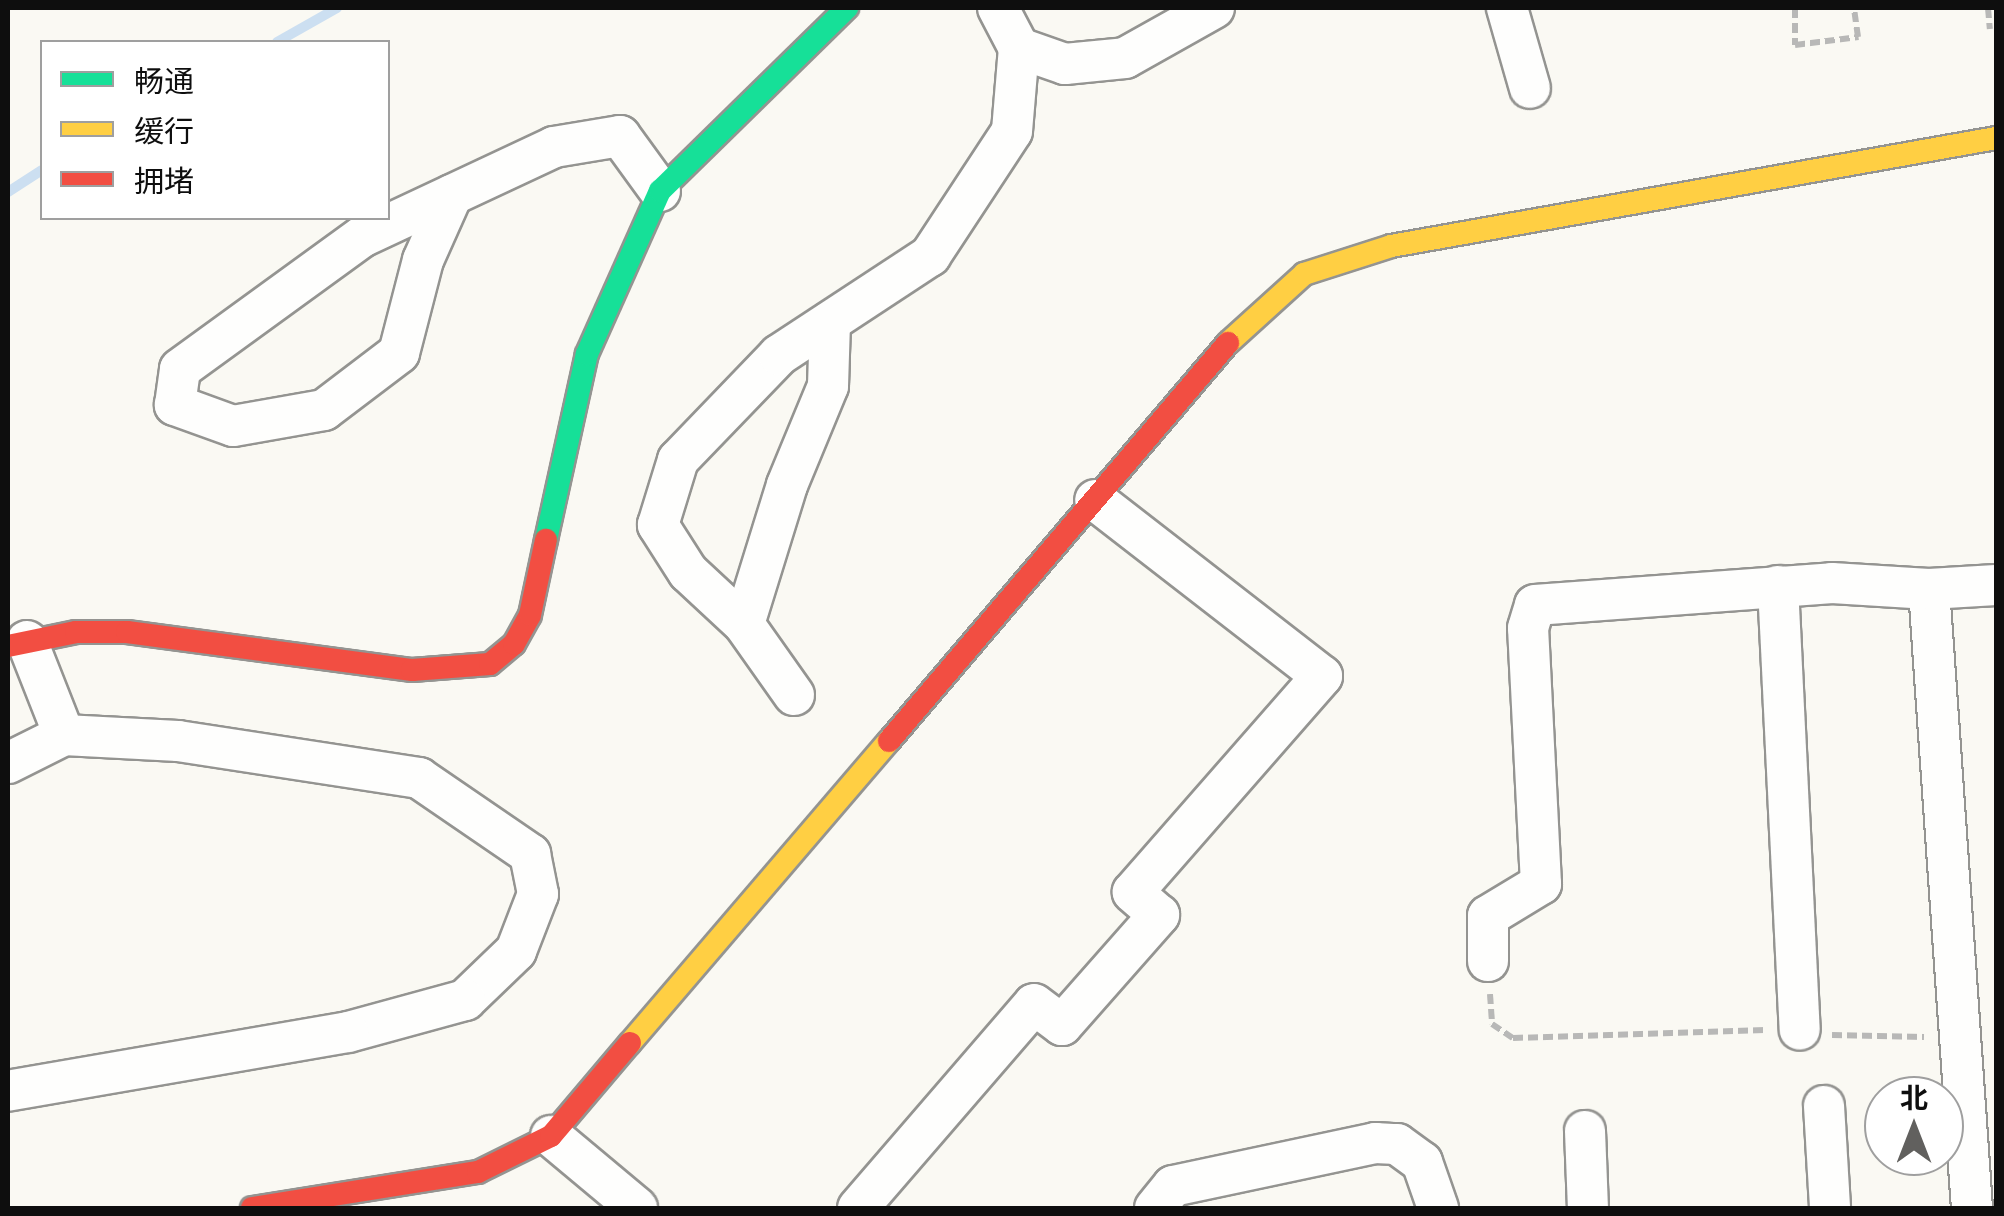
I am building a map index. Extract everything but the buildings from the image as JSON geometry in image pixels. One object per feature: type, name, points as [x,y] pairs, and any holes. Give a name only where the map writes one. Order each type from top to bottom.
[{"type":"street","points":[[64,735],[17,643],[127,632],[412,670],[490,664],[514,644],[530,615],[587,354],[660,191],[846,8]]},
{"type":"street","points":[[794,694],[744,624],[688,572],[658,525],[678,460],[778,355],[930,256],[1012,131],[1019,48],[998,8]]},
{"type":"street","points":[[1019,48],[1065,64],[1126,58],[1214,8]]},
{"type":"street","points":[[1507,8],[1530,88]]},
{"type":"street","points":[[452,196],[422,260],[398,353],[324,410],[233,426],[175,405],[180,369],[362,237],[554,146],[620,136],[660,191]]},
{"type":"street","points":[[252,1208],[478,1172],[550,1136],[1249,319],[1278,292],[1332,261],[1996,138]]},
{"type":"street","points":[[744,624],[787,485],[828,386],[830,322]]},
{"type":"street","points":[[858,1208],[1034,1004],[1062,1026],[1159,914],[1132,892],[1322,676],[1095,500]]},
{"type":"street","points":[[1488,961],[1488,916],[1540,884],[1528,628],[1536,605],[1862,582],[1929,589],[1996,584]]},
{"type":"street","points":[[1778,586],[1800,1029]]},
{"type":"street","points":[[1929,589],[1972,1208]]},
{"type":"street","points":[[8,763],[64,735],[215,745],[418,778],[530,854],[538,894],[516,951],[465,1000],[348,1032],[8,1090]]},
{"type":"street","points":[[1824,1106],[1830,1208]]},
{"type":"street","points":[[1585,1131],[1588,1208]]},
{"type":"street","points":[[550,1136],[637,1208]]},
{"type":"street","points":[[1155,1208],[1173,1186],[1387,1143],[1422,1162],[1436,1188],[1438,1208]]},
{"type":"path","points":[[1794,8],[1794,45],[1858,37],[1854,8]]},
{"type":"path","points":[[1988,8],[1990,29]]},
{"type":"path","points":[[1488,961],[1492,1024],[1507,1037],[1800,1029],[1836,1036],[1960,1037]]},
{"type":"waterway","points":[[281,40],[337,8]]},
{"type":"waterway","points":[[8,192],[40,171]]},
{"type":"traffic: fast","points":[[546,540],[587,354],[660,191],[847,8]]},
{"type":"traffic: slow","points":[[1228,343],[1304,274],[1391,246],[1996,138]]},
{"type":"traffic: slow","points":[[630,1043],[889,741]]},
{"type":"traffic: jam","points":[[889,741],[1228,343]]},
{"type":"traffic: jam","points":[[8,646],[76,632],[127,632],[412,670],[490,664],[514,644],[530,615],[546,540]]},
{"type":"traffic: jam","points":[[252,1208],[478,1172],[551,1136],[630,1043]]}]
